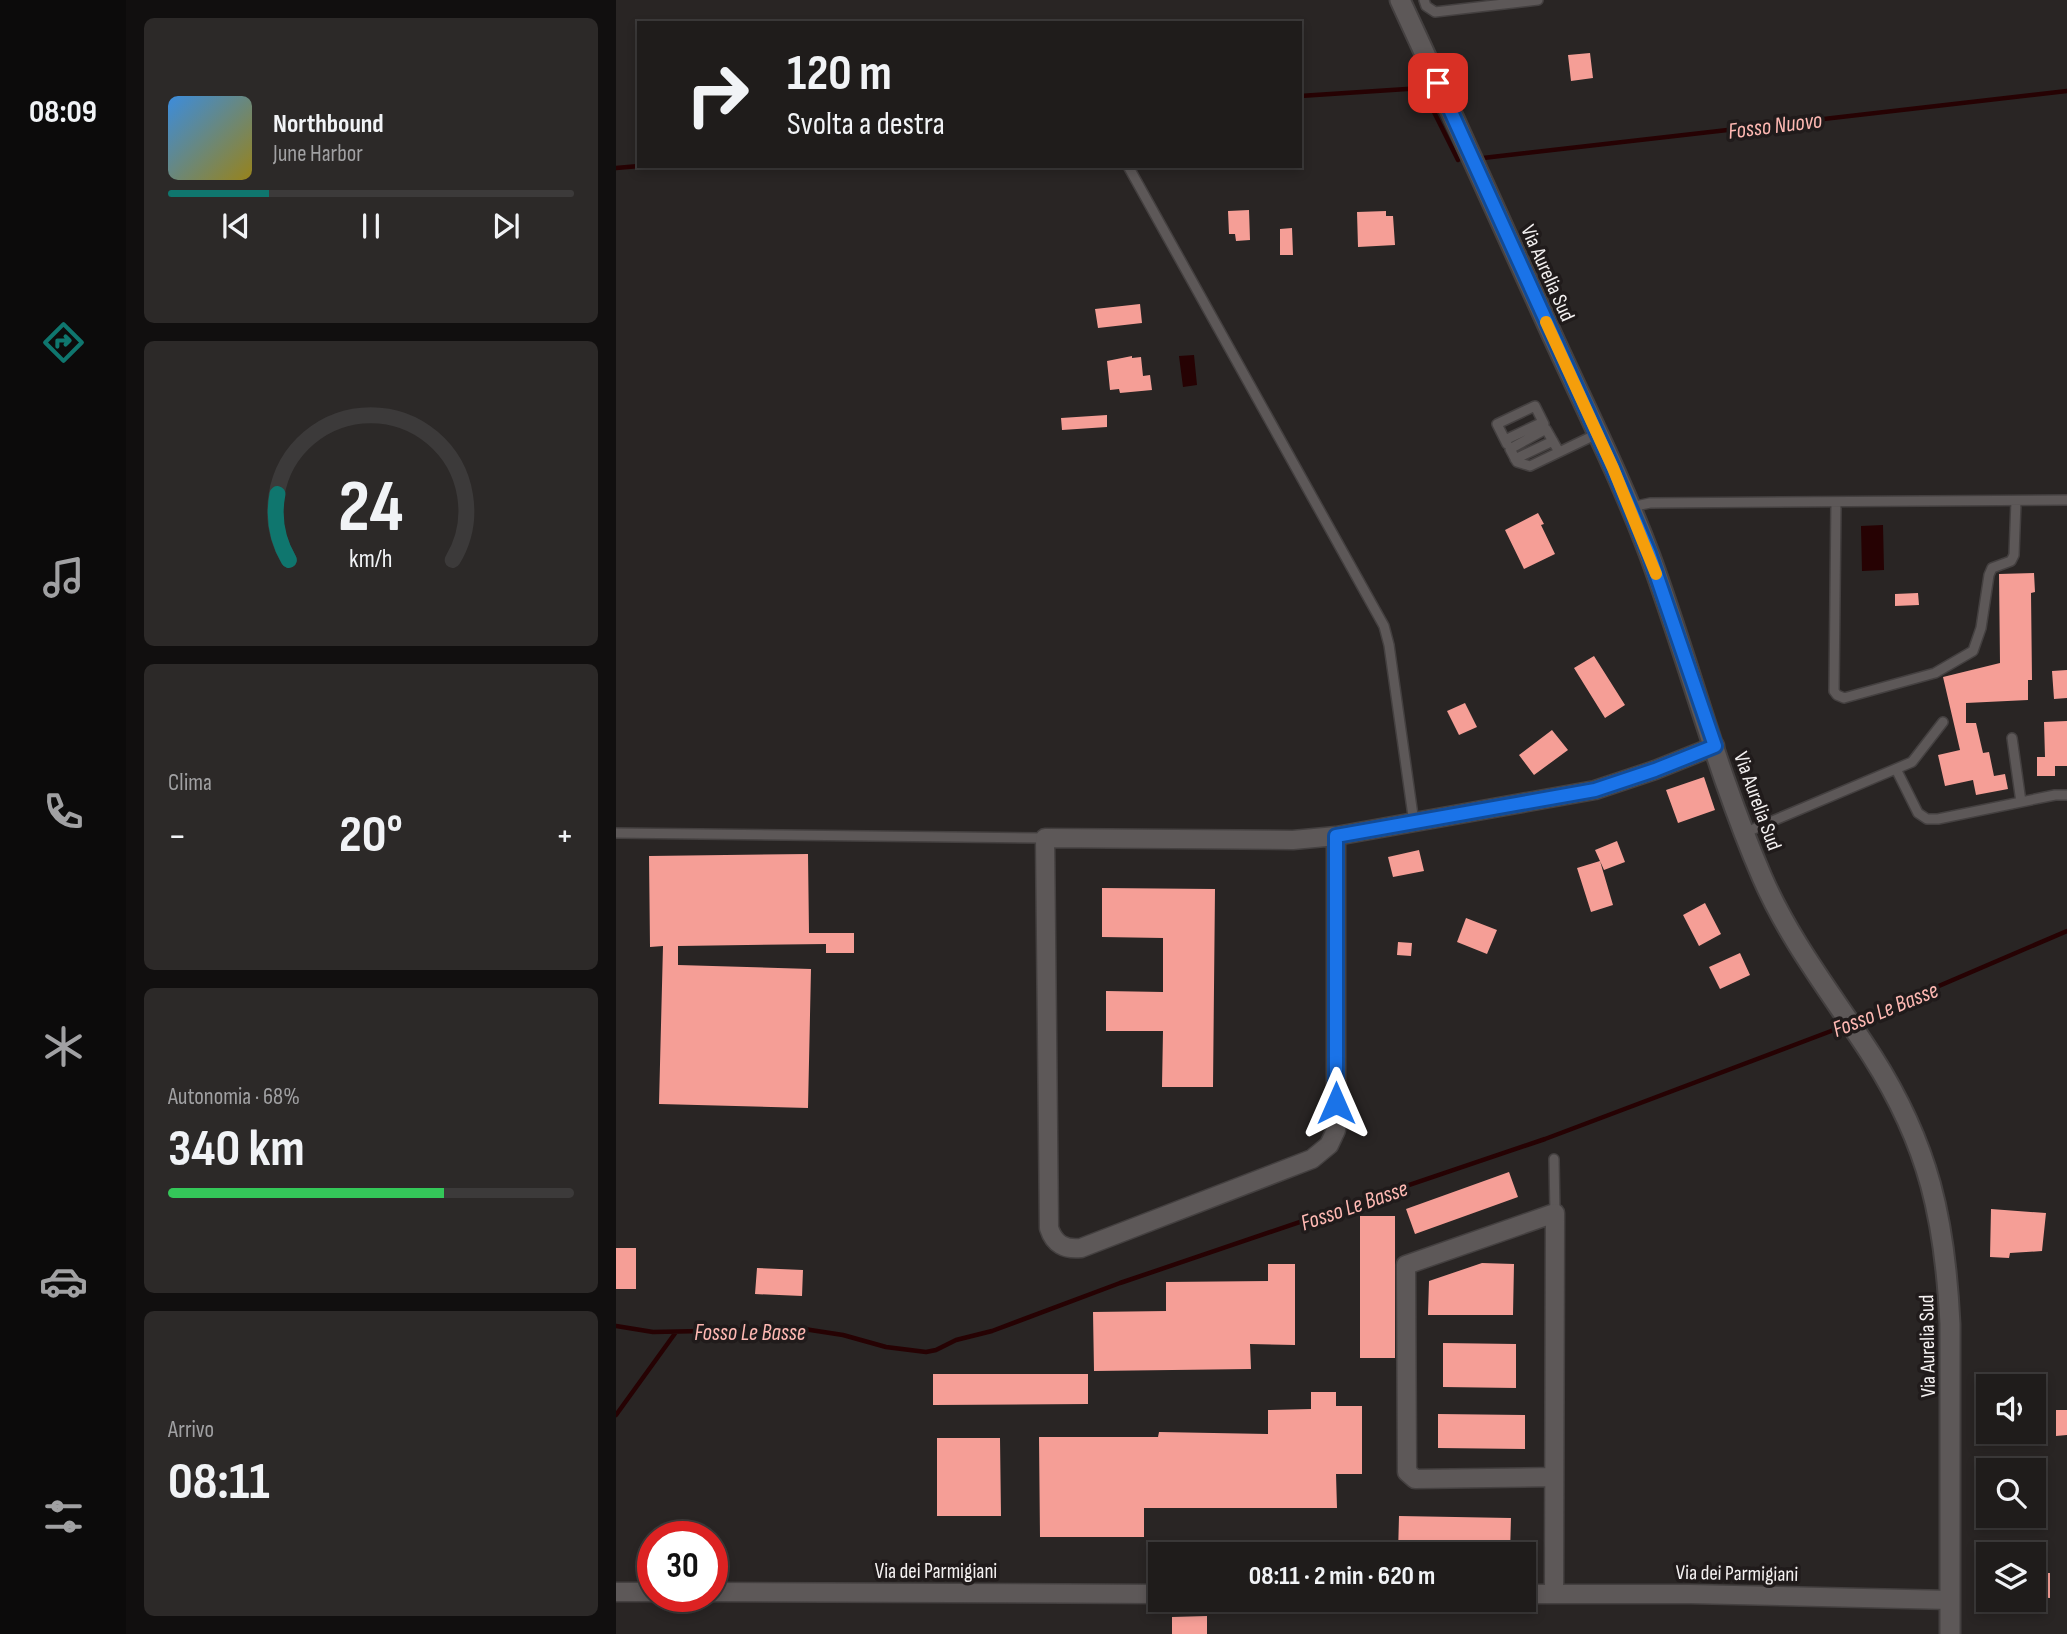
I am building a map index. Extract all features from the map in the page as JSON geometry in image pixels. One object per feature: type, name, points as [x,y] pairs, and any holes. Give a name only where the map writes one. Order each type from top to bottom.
[{"type":"main road","name":"Via Aurelia Sud","points":[[1400,0],[1630,507],[1649,553],[1744,833],[1780,917],[1896,1096],[1930,1176],[1942,1226],[1948,1275],[1950,1634]]},
{"type":"street","points":[[1336,836],[1336,1130],[1329,1145],[1312,1159],[1074,1249],[1061,1246],[1051,1235],[1049,1228],[1045,838],[1293,840],[1336,836],[1595,790],[1715,746]]},
{"type":"street","points":[[1554,1477],[1415,1479],[1407,1472],[1406,1265],[1555,1213],[1554,1594]]},
{"type":"street","points":[[616,1592],[637,1592]]},
{"type":"street","name":"Via dei Parmigiani","points":[[728,1592],[1148,1594]]},
{"type":"street","name":"Via dei Parmigiani","points":[[1536,1594],[1950,1600]]},
{"type":"lane","points":[[1424,0],[1426,6],[1435,12],[1538,0]]},
{"type":"lane","points":[[1129,168],[1384,626],[1414,823]]},
{"type":"lane","points":[[1559,452],[1535,406],[1497,424],[1515,459],[1523,466],[1530,466],[1597,434]]},
{"type":"lane","points":[[1507,445],[1545,426]]},
{"type":"lane","points":[[1515,459],[1553,441]]},
{"type":"lane","points":[[1630,507],[1650,503],[2067,500]]},
{"type":"lane","points":[[1836,502],[1834,691],[1844,698],[1935,673],[1973,651],[1981,628],[1989,575],[1992,568],[2011,561],[2014,555],[2016,501]]},
{"type":"lane","points":[[1744,833],[1912,762],[1943,722]]},
{"type":"lane","points":[[2012,738],[2021,802]]},
{"type":"lane","points":[[1896,769],[1918,813],[1927,819],[2067,795]]},
{"type":"lane","points":[[616,833],[1045,838]]},
{"type":"lane","points":[[1555,1159],[1555,1213]]},
{"type":"shaded area","points":[[1194,355],[1197,385],[1183,387],[1179,356]]},
{"type":"shaded area","points":[[1883,525],[1884,570],[1862,571],[1861,526]]},
{"type":"building","points":[[1590,53],[1593,78],[1571,81],[1568,55]]},
{"type":"building","points":[[1249,210],[1250,240],[1236,241],[1235,234],[1229,234],[1228,211]]},
{"type":"building","points":[[1386,211],[1386,216],[1393,216],[1395,245],[1358,247],[1357,212]]},
{"type":"building","points":[[1292,228],[1293,255],[1280,255],[1280,229]]},
{"type":"building","points":[[1140,304],[1142,323],[1098,328],[1095,309]]},
{"type":"building","points":[[1141,357],[1143,376],[1150,375],[1152,390],[1120,393],[1119,389],[1110,390],[1107,361]]},
{"type":"building","points":[[1107,415],[1107,427],[1062,430],[1061,418]]},
{"type":"building","points":[[1538,513],[1555,554],[1524,569],[1505,530]]},
{"type":"building","points":[[2034,573],[2035,592],[2031,593],[2032,680],[2028,680],[2028,700],[1966,703],[1966,723],[1976,723],[1983,753],[1989,752],[1994,776],[2005,774],[2008,789],[1976,795],[1973,780],[1945,786],[1938,755],[1960,750],[1943,677],[2000,663],[1999,574]]},
{"type":"building","points":[[1918,593],[1919,605],[1895,606],[1895,594]]},
{"type":"building","points":[[1594,656],[1625,705],[1605,718],[1574,668]]},
{"type":"building","points":[[2067,670],[2067,698],[2054,699],[2052,671]]},
{"type":"building","points":[[1465,703],[1477,727],[1459,735],[1447,711]]},
{"type":"building","points":[[2067,721],[2067,766],[2055,766],[2055,776],[2037,776],[2037,757],[2045,757],[2044,722]]},
{"type":"building","points":[[1552,730],[1568,750],[1534,775],[1519,755]]},
{"type":"building","points":[[1704,777],[1715,810],[1678,823],[1666,790]]},
{"type":"building","points":[[1617,841],[1625,862],[1604,870],[1595,850]]},
{"type":"building","points":[[1419,850],[1424,871],[1393,877],[1388,857]]},
{"type":"building","points":[[808,854],[809,933],[854,933],[854,953],[826,953],[826,944],[678,946],[678,965],[811,969],[808,1108],[659,1104],[663,946],[650,947],[649,856]]},
{"type":"building","points":[[1600,861],[1613,905],[1591,912],[1577,868]]},
{"type":"building","points":[[1102,888],[1215,889],[1213,1087],[1162,1087],[1163,1031],[1106,1031],[1106,991],[1163,992],[1163,938],[1102,937]]},
{"type":"building","points":[[1705,903],[1721,934],[1699,946],[1683,915]]},
{"type":"building","points":[[1466,918],[1497,930],[1487,954],[1457,942]]},
{"type":"building","points":[[1398,942],[1412,943],[1411,956],[1397,955]]},
{"type":"building","points":[[1740,953],[1750,975],[1720,989],[1709,967]]},
{"type":"building","points":[[1509,1172],[1518,1197],[1415,1234],[1406,1209]]},
{"type":"building","points":[[1991,1209],[2046,1213],[2042,1251],[2010,1253],[2009,1258],[1990,1257]]},
{"type":"building","points":[[1360,1216],[1395,1216],[1395,1358],[1360,1358]]},
{"type":"building","points":[[616,1248],[636,1248],[636,1289],[616,1289]]},
{"type":"building","points":[[1482,1263],[1514,1264],[1513,1315],[1428,1315],[1429,1281]]},
{"type":"building","points":[[1268,1264],[1295,1264],[1295,1345],[1250,1344],[1251,1369],[1094,1371],[1093,1312],[1166,1311],[1166,1282],[1268,1281]]},
{"type":"building","points":[[757,1268],[803,1270],[802,1296],[755,1294]]},
{"type":"building","points":[[1443,1343],[1516,1344],[1516,1388],[1443,1387]]},
{"type":"building","points":[[933,1374],[1088,1374],[1088,1404],[933,1405]]},
{"type":"building","points":[[1311,1392],[1336,1392],[1336,1406],[1362,1406],[1362,1474],[1336,1474],[1337,1508],[1144,1508],[1144,1537],[1040,1537],[1039,1437],[1158,1437],[1159,1432],[1268,1434],[1268,1410],[1311,1409]]},
{"type":"building","points":[[2056,1410],[2067,1410],[2067,1435],[2056,1436]]},
{"type":"building","points":[[1438,1414],[1525,1415],[1525,1449],[1438,1448]]},
{"type":"building","points":[[937,1438],[1000,1438],[1001,1516],[937,1516]]},
{"type":"building","points":[[1399,1516],[1511,1518],[1510,1542],[1398,1542]]},
{"type":"building","points":[[2046,1573],[2050,1573],[2050,1598],[2046,1598]]},
{"type":"building","points":[[1207,1616],[1207,1634],[1172,1634],[1172,1617]]},
{"type":"waterway","points":[[1302,96],[1422,88],[1458,160]]},
{"type":"waterway","name":"Fosso Nuovo","points":[[1483,158],[2067,91]]},
{"type":"waterway","points":[[616,168],[637,166]]},
{"type":"waterway","name":"Fosso Le Basse","points":[[1855,1022],[2067,931]]},
{"type":"waterway","name":"Fosso Le Basse","points":[[616,1326],[653,1332],[804,1329],[843,1335],[886,1347],[926,1352],[936,1350],[956,1340],[992,1331],[1120,1283],[1545,1139],[1847,1025]]},
{"type":"waterway","points":[[616,1415],[676,1332]]},
{"type":"slow traffic","points":[[1546,322],[1613,468],[1656,574]]},
{"type":"route","points":[[1336,1103],[1336,836],[1595,790],[1621,783],[1715,746],[1649,553],[1438,83]]}]
